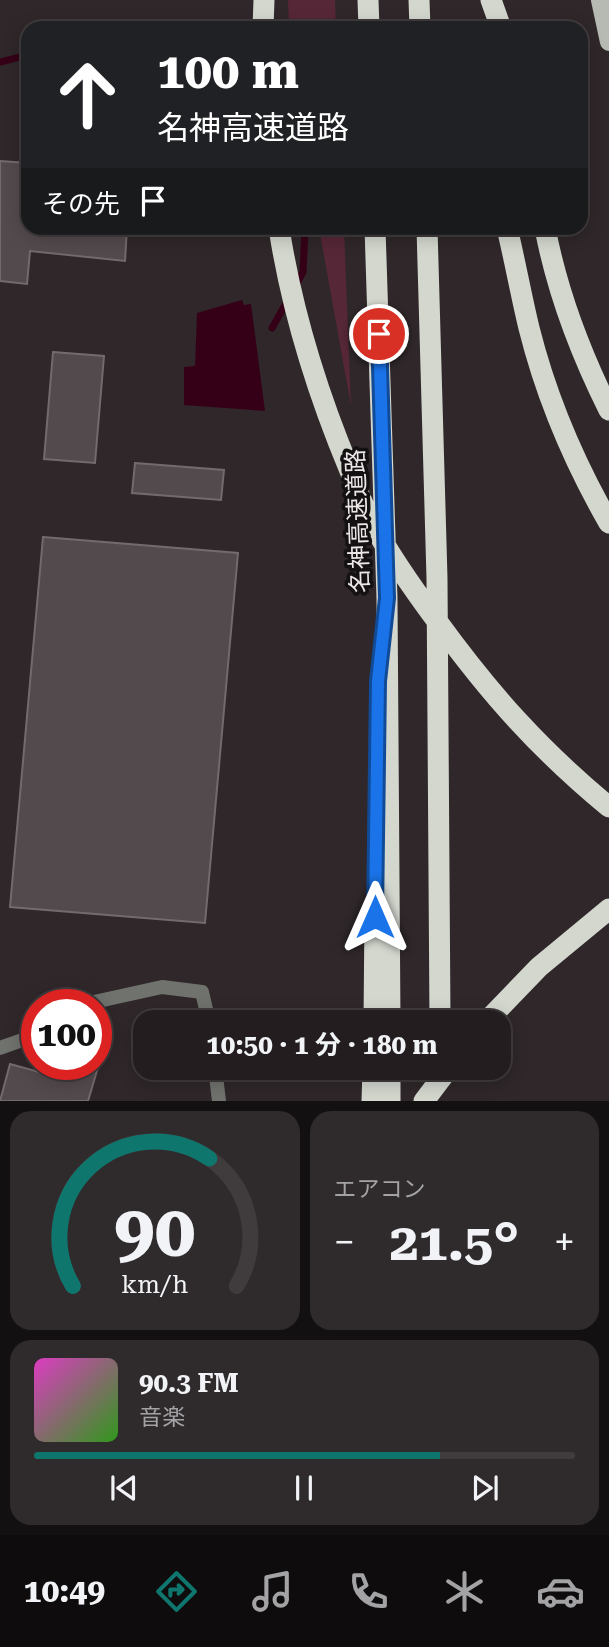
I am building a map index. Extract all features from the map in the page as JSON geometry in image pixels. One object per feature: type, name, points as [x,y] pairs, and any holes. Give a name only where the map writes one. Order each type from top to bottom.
[{"type":"highway","points":[[263,21],[264,0]]},
{"type":"highway","points":[[368,0],[369,21]]},
{"type":"highway","points":[[419,0],[420,21]]},
{"type":"highway","points":[[488,21],[489,0]]},
{"type":"highway","points":[[489,0],[498,21]]},
{"type":"highway","points":[[280,235],[287,280],[300,331],[335,437],[372,523],[418,596],[510,715],[565,770],[609,807]]},
{"type":"highway","name":"名神高速道路","points":[[375,235],[387,598],[390,1010]]},
{"type":"highway","points":[[427,235],[437,578],[440,1010]]},
{"type":"highway","points":[[509,235],[529,329],[555,410],[587,485],[609,523]]},
{"type":"highway","points":[[546,235],[551,260],[576,335],[609,410]]},
{"type":"highway","points":[[374,1010],[378,681],[387,598]]},
{"type":"highway","points":[[498,1010],[539,967],[609,909]]},
{"type":"highway","points":[[372,1101],[373,1080]]},
{"type":"highway","points":[[390,1080],[390,1101]]},
{"type":"highway","points":[[440,1080],[441,1101]]},
{"type":"highway","points":[[424,1101],[440,1080]]},
{"type":"main road","points":[[600,0],[609,42]]},
{"type":"street","points":[[112,998],[162,986],[202,992],[206,1010]]},
{"type":"street","points":[[0,1048],[21,1040]]},
{"type":"street","points":[[216,1080],[219,1101]]},
{"type":"shaded area","points":[[288,0],[335,0],[336,21],[289,21]]},
{"type":"shaded area","points":[[320,235],[344,235],[351,406]]},
{"type":"shaded area","points":[[242,300],[244,305],[251,304],[265,411],[184,405],[184,367],[195,366],[197,313]]},
{"type":"building","points":[[0,161],[21,162],[21,235],[127,235],[125,261],[30,251],[27,284],[0,281]]},
{"type":"building","points":[[53,352],[104,356],[95,463],[44,459]]},
{"type":"building","points":[[135,463],[224,470],[221,500],[132,493]]},
{"type":"building","points":[[43,537],[238,553],[205,923],[10,907]]},
{"type":"building","points":[[10,1064],[21,1067],[21,1080],[94,1080],[88,1101],[0,1101]]},
{"type":"waterway","points":[[0,62],[21,57]]},
{"type":"waterway","points":[[296,285],[303,272],[305,235]]},
{"type":"waterway","points":[[272,328],[289,298]]},
{"type":"route","points":[[375,917],[378,681],[387,598],[379,334]]}]
